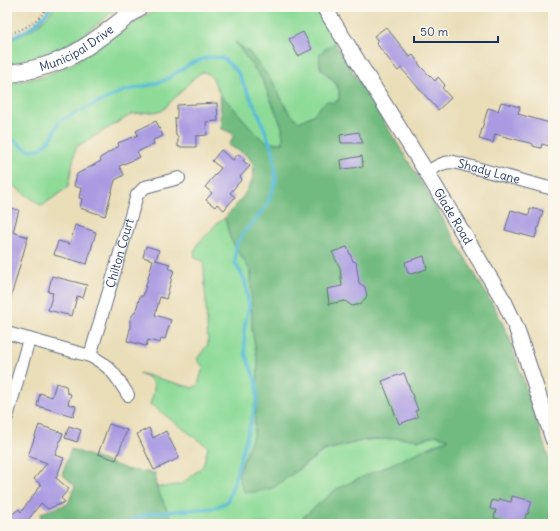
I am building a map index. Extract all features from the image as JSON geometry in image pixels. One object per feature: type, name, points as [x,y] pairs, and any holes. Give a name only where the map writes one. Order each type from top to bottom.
[{"type":"main road","name":"Municipal Drive","points":[[7,74],[42,67],[74,54],[139,7]]},
{"type":"street","name":"Glade Road","points":[[324,7],[427,173],[507,309],[516,327],[553,439]]},
{"type":"street","name":"Shady Lane","points":[[427,173],[439,164],[454,162],[553,189]]},
{"type":"street","name":"Chilton Court","points":[[95,358],[136,195],[145,188],[179,178]]},
{"type":"street","points":[[7,333],[95,358],[107,366],[116,376],[128,395]]},
{"type":"street","points":[[7,417],[29,339]]},
{"type":"path","points":[[7,34],[16,32],[33,23],[48,7]]},
{"type":"green space","points":[[55,7],[119,7],[87,32],[59,48],[39,56],[7,64],[7,41],[34,28]]},
{"type":"green space","points":[[159,7],[314,7],[335,43],[320,53],[320,68],[335,83],[339,90],[339,100],[320,107],[313,115],[299,122],[288,111],[274,84],[249,53],[236,43],[262,79],[282,127],[283,143],[268,143],[257,135],[231,105],[220,95],[213,79],[207,73],[202,72],[194,78],[162,111],[132,114],[76,147],[68,187],[42,206],[7,181],[7,84],[42,77],[72,64]]},
{"type":"green space","points":[[235,42],[249,52],[274,84],[288,111],[299,122],[313,115],[327,101],[334,103],[339,100],[337,85],[334,80],[323,71],[320,61],[320,53],[335,43],[423,185],[498,314],[509,337],[553,472],[553,524],[295,524],[338,488],[449,439],[436,435],[420,440],[402,438],[366,440],[324,450],[273,488],[256,492],[244,492],[238,475],[254,433],[258,363],[252,330],[251,272],[230,238],[225,218],[249,188],[254,170],[252,162],[246,155],[229,145],[233,138],[232,133],[222,129],[220,95],[231,105],[257,135],[268,143],[283,143],[282,127],[262,79]]},
{"type":"green space","points":[[225,218],[230,238],[251,272],[252,330],[258,363],[254,433],[238,475],[273,488],[324,451],[366,440],[402,438],[420,440],[436,435],[449,439],[338,488],[295,524],[180,524],[170,516],[156,486],[164,487],[182,484],[203,466],[208,447],[150,404],[154,385],[150,379],[139,373],[193,388],[198,385],[203,367],[197,359],[208,344],[203,261],[195,258],[194,253],[198,243],[217,223]]},
{"type":"green space","points":[[71,449],[129,470],[155,473],[156,486],[170,516],[180,524],[40,524],[41,513],[68,504],[75,486],[62,474]]},
{"type":"building","points":[[386,27],[410,57],[413,55],[421,67],[435,81],[438,77],[445,85],[442,88],[451,98],[438,110],[401,68],[398,71],[376,43],[378,41],[374,36]]},
{"type":"building","points":[[303,32],[312,49],[298,56],[289,39]]},
{"type":"building","points":[[501,102],[520,107],[518,114],[553,124],[553,147],[542,144],[541,148],[533,146],[533,144],[495,134],[493,143],[479,139],[488,108],[498,111]]},
{"type":"building","points":[[217,103],[218,121],[206,122],[207,135],[196,136],[196,147],[178,147],[175,118],[177,118],[177,105]]},
{"type":"building","points":[[156,121],[163,136],[153,140],[154,144],[137,152],[140,157],[119,166],[124,175],[115,180],[105,216],[80,208],[82,199],[79,198],[81,188],[74,186],[77,174],[101,161],[100,158],[119,146],[118,143],[138,135],[136,131]]},
{"type":"building","points":[[359,132],[363,143],[341,143],[340,135]]},
{"type":"building","points":[[221,150],[233,160],[238,154],[245,159],[243,161],[250,166],[240,177],[242,179],[230,193],[235,197],[224,210],[217,204],[215,207],[206,200],[212,193],[205,187],[221,168],[212,161]]},
{"type":"building","points":[[362,156],[363,167],[342,169],[341,160]]},
{"type":"building","points":[[7,207],[19,210],[13,232],[28,237],[10,300],[7,300]]},
{"type":"building","points":[[530,208],[543,211],[535,238],[505,230],[511,210],[529,215]]},
{"type":"building","points":[[75,225],[96,232],[87,264],[54,255],[58,241],[70,244]]},
{"type":"building","points":[[146,246],[159,250],[156,260],[170,264],[168,268],[174,270],[166,299],[160,297],[155,315],[171,320],[165,339],[161,338],[160,343],[148,340],[146,346],[127,341],[130,329],[130,319],[136,310],[140,296],[143,296],[153,260],[143,257]]},
{"type":"building","points":[[347,247],[353,261],[356,262],[359,283],[365,287],[367,296],[361,304],[352,306],[345,301],[329,304],[327,289],[342,286],[340,268],[332,252]]},
{"type":"building","points":[[424,256],[427,269],[412,274],[408,273],[405,262]]},
{"type":"building","points":[[52,276],[87,285],[83,298],[77,296],[72,316],[48,310],[53,293],[48,292]]},
{"type":"building","points":[[404,373],[418,410],[415,411],[418,417],[399,424],[382,381]]},
{"type":"building","points":[[56,383],[66,386],[67,393],[71,394],[68,404],[76,406],[73,416],[37,406],[40,393],[52,397]]},
{"type":"building","points":[[109,424],[127,430],[116,460],[98,454]]},
{"type":"building","points":[[39,425],[63,433],[55,455],[64,458],[56,478],[69,489],[61,498],[65,502],[48,509],[41,503],[25,524],[7,524],[7,518],[19,509],[21,512],[41,485],[34,479],[47,463],[28,456]]},
{"type":"building","points":[[69,426],[81,430],[77,442],[65,438]]},
{"type":"building","points":[[149,428],[153,438],[166,431],[179,458],[154,470],[137,434]]},
{"type":"building","points":[[512,496],[532,501],[528,514],[526,514],[524,524],[505,524],[505,521],[494,518],[496,510],[490,509],[492,500],[498,502],[499,499],[511,502]]},
{"type":"waterway","points":[[7,38],[20,34],[32,27],[51,7]]},
{"type":"waterway","points":[[7,136],[28,150],[40,149],[51,139],[59,121],[123,91],[165,80],[192,63],[209,57],[223,58],[237,71],[259,115],[274,154],[276,181],[267,205],[245,231],[236,245],[235,263],[245,280],[249,307],[244,329],[245,353],[257,384],[257,400],[227,502],[214,508],[152,513],[133,519],[126,524]]}]
